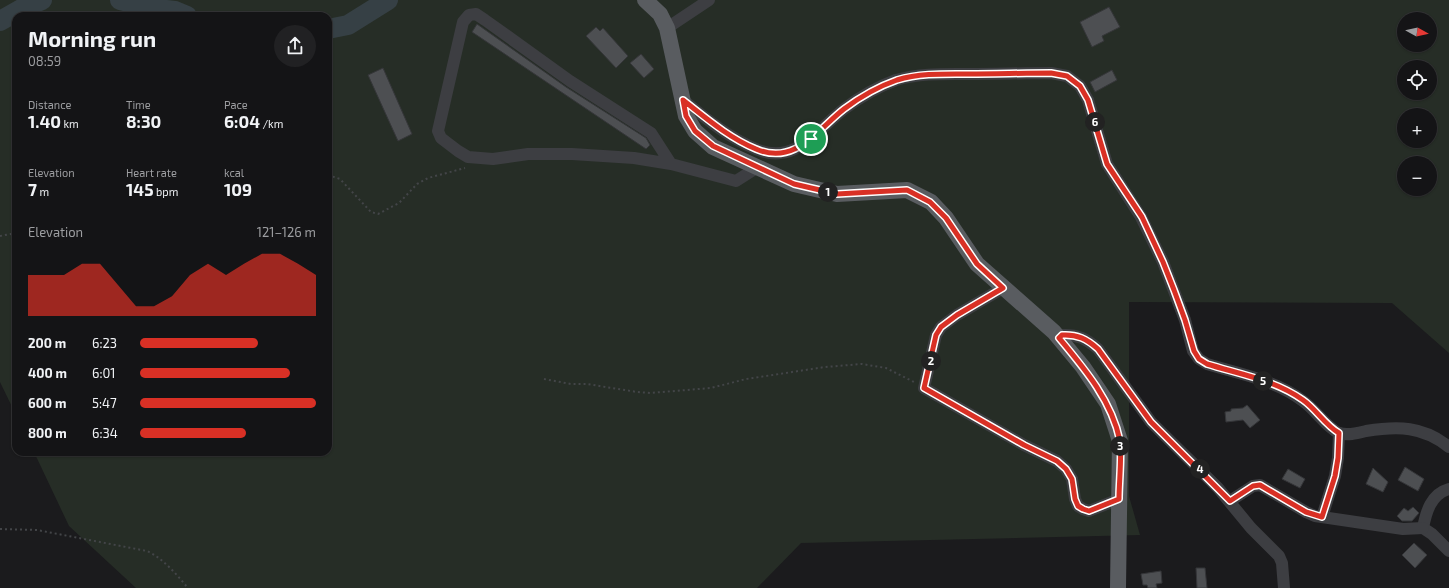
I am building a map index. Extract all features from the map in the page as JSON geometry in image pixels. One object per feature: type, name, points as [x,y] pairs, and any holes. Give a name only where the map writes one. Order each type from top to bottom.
[{"type":"main road","points":[[645,0],[660,14],[667,28],[686,116],[695,131],[713,146],[794,184],[837,194],[907,190],[930,202],[946,218],[977,264],[1059,338],[1083,367],[1108,404],[1120,441],[1118,588]]},
{"type":"street","points":[[667,28],[709,0]]},
{"type":"street","points":[[671,164],[650,133],[570,81],[476,14],[468,15],[463,22],[438,131],[441,138],[468,157],[493,159],[528,154],[572,154],[634,158],[671,164],[736,181],[758,167]]},
{"type":"street","points":[[683,100],[730,134],[757,150],[777,153],[794,150],[811,139],[843,110],[870,91],[898,80],[929,74],[1051,73],[1067,76],[1080,86],[1088,100],[1107,164],[1142,217],[1157,249],[1185,320],[1194,351],[1199,359],[1207,364],[1275,384],[1303,400],[1339,433],[1347,434],[1380,429],[1414,429],[1435,437],[1449,448]]},
{"type":"street","points":[[1003,288],[957,315],[941,327],[936,335],[924,388],[1024,445],[1057,461],[1066,469],[1072,479],[1075,499],[1078,506],[1083,509],[1089,511],[1119,499]]},
{"type":"street","points":[[1059,338],[1062,335],[1079,336],[1089,341],[1098,349],[1151,422],[1230,501],[1247,524],[1279,556],[1282,563],[1284,588]]},
{"type":"street","points":[[1322,517],[1335,476],[1338,458],[1339,433]]},
{"type":"street","points":[[1230,501],[1253,486],[1260,485],[1306,512],[1322,517],[1403,529],[1423,528],[1432,534],[1449,551]]},
{"type":"street","points":[[1423,528],[1425,518],[1432,501],[1438,495],[1449,489]]},
{"type":"path","points":[[332,176],[340,179],[371,212],[378,214],[399,203],[416,184],[428,178],[473,166],[482,159]]},
{"type":"path","points":[[0,236],[12,234]]},
{"type":"path","points":[[544,379],[571,384],[587,384],[650,393],[711,388],[746,379],[825,367],[862,364],[886,368],[924,388]]},
{"type":"path","points":[[0,529],[37,530],[147,551],[166,563],[188,588]]},
{"type":"shaded area","points":[[0,0],[1449,0],[1449,353],[1392,303],[1129,302],[1129,496],[1140,535],[801,543],[757,588],[136,588],[69,526],[36,456],[332,456],[332,12],[12,12],[12,407],[0,382]]},
{"type":"building","points":[[1109,7],[1120,27],[1102,36],[1104,41],[1092,47],[1080,22]]},
{"type":"building","points":[[477,24],[566,87],[646,138],[650,145],[646,149],[472,32]]},
{"type":"building","points":[[596,27],[600,31],[603,28],[628,56],[616,68],[586,36]]},
{"type":"building","points":[[641,54],[654,69],[644,78],[630,63]]},
{"type":"building","points":[[383,68],[412,134],[398,141],[368,75]]},
{"type":"building","points":[[1112,70],[1117,80],[1095,92],[1090,82]]},
{"type":"building","points":[[1247,405],[1260,420],[1250,428],[1243,420],[1226,422],[1225,412],[1231,411],[1231,409],[1243,408]]},
{"type":"building","points":[[1405,467],[1424,479],[1418,491],[1398,480]]},
{"type":"building","points":[[1373,468],[1388,482],[1383,492],[1366,484]]},
{"type":"building","points":[[1288,469],[1305,479],[1300,488],[1282,479]]},
{"type":"building","points":[[1413,507],[1419,513],[1412,521],[1402,521],[1397,516],[1404,508],[1408,511]]},
{"type":"building","points":[[1414,543],[1427,555],[1415,568],[1402,555]]},
{"type":"building","points":[[1196,568],[1205,568],[1207,588],[1197,588]]},
{"type":"building","points":[[1161,571],[1162,583],[1156,584],[1157,588],[1148,588],[1147,585],[1143,585],[1141,574]]},
{"type":"waterway","points":[[16,12],[42,0]]},
{"type":"waterway","points":[[120,0],[177,12]]},
{"type":"waterway","points":[[332,28],[348,25],[388,0]]},
{"type":"waterway","points":[[0,21],[12,14]]},
{"type":"route","points":[[1051,73],[1067,76],[1080,86],[1088,100],[1107,164],[1118,183],[1142,217],[1151,236],[1163,262],[1185,320],[1194,351],[1199,359],[1207,364],[1275,384],[1303,400],[1339,433],[1338,458],[1335,476],[1322,517],[1306,512],[1260,485],[1253,486],[1230,501],[1203,472],[1160,433],[1098,349],[1089,341],[1079,336],[1062,335],[1059,338],[1083,367],[1108,404],[1120,441],[1119,499],[1089,511],[1078,506],[1075,499],[1072,479],[1066,469],[1057,461],[1024,445],[924,388],[936,335],[941,327],[957,315],[1003,288],[977,264],[946,218],[930,202],[907,190],[880,190],[837,194],[794,184],[713,146],[695,131],[686,116],[683,100],[706,118],[757,150],[777,153],[794,150],[811,139],[843,110],[870,91],[898,80],[929,74],[1051,73]]}]
